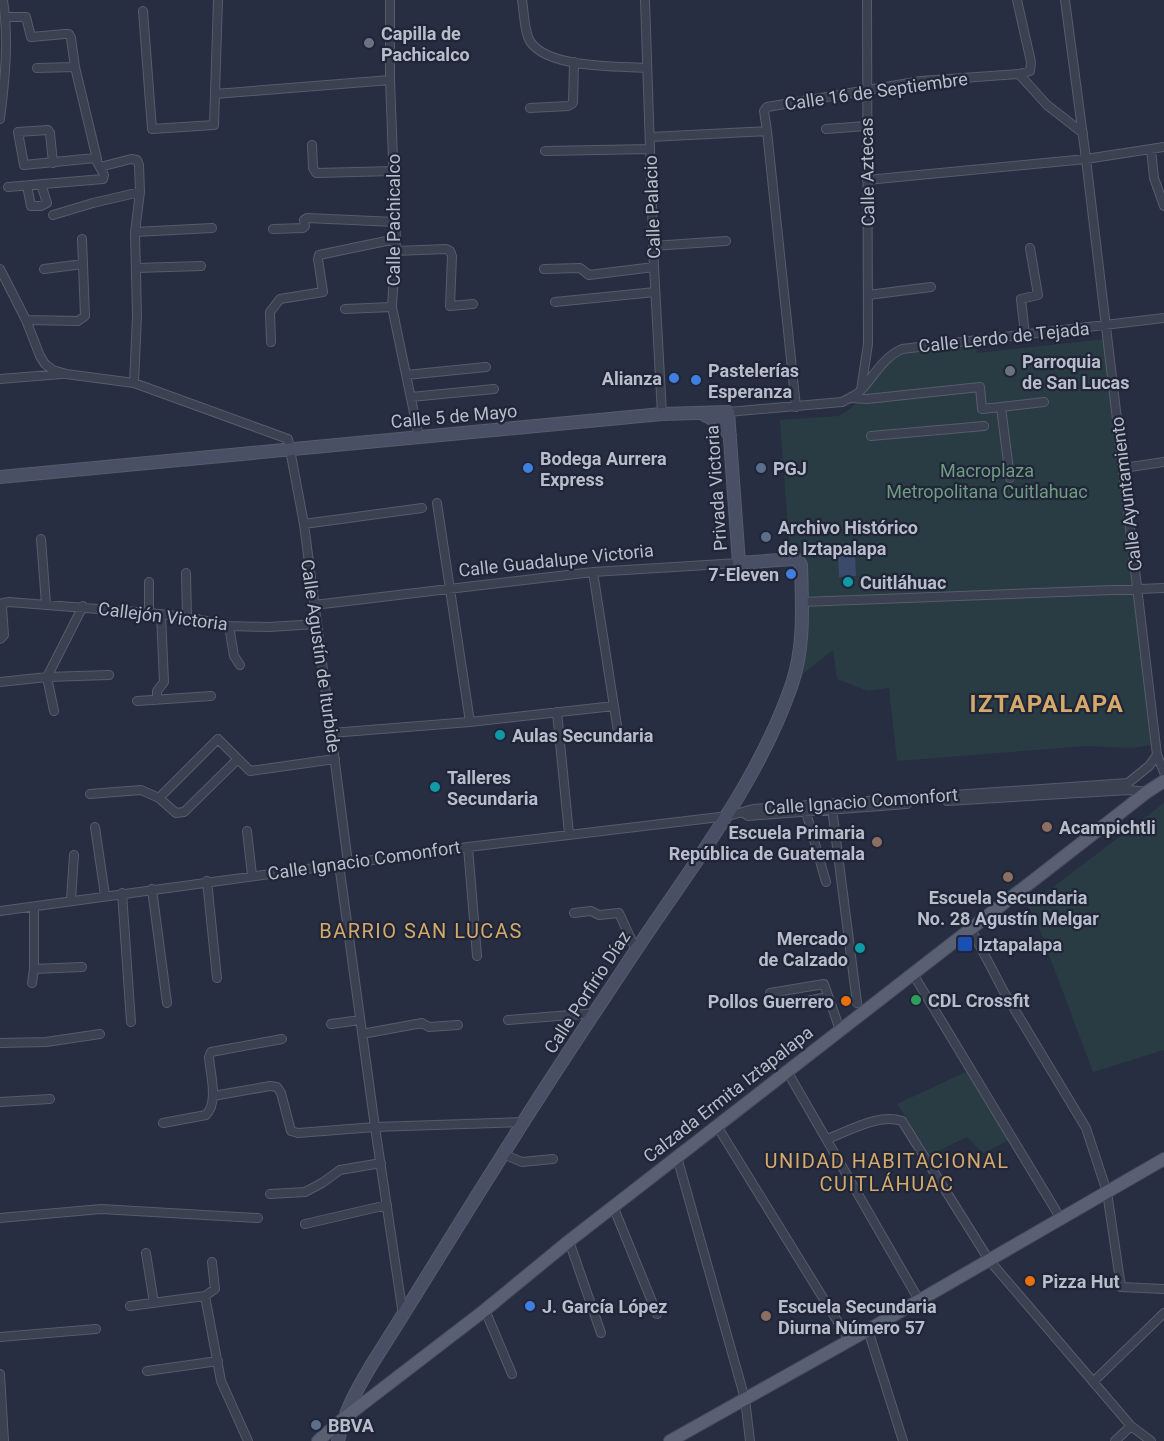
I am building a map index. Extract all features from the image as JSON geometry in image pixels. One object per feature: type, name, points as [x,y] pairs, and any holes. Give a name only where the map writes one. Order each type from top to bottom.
[{"type":"main road","name":"Calzada Ermita Iztapalapa","points":[[318,1441],[613,1206],[1164,781]]},
{"type":"main road","points":[[670,1441],[1164,1160]]},
{"type":"street","points":[[0,119],[6,17],[3,0]]},
{"type":"street","points":[[143,11],[152,129],[214,124],[218,0]]},
{"type":"street","name":"Calle Pachicalco","points":[[390,0],[390,80],[396,239],[392,307],[419,437]]},
{"type":"street","points":[[522,0],[528,39],[541,53],[558,60],[647,68]]},
{"type":"street","name":"Calle Palacio","points":[[645,0],[653,246],[662,414]]},
{"type":"street","name":"Calle Aztecas","points":[[861,390],[868,344],[867,0]]},
{"type":"street","points":[[1017,0],[1032,68],[1030,71],[1019,74],[1047,105],[1083,134]]},
{"type":"street","name":"Calle Ayuntamiento","points":[[1065,0],[1107,326],[1157,755],[1164,771]]},
{"type":"street","points":[[6,17],[26,17],[31,37],[69,34],[72,38],[75,67],[98,163],[104,175],[103,179],[8,187]]},
{"type":"street","points":[[530,108],[568,106],[573,103],[574,62]]},
{"type":"street","points":[[37,68],[75,67]]},
{"type":"street","name":"Calle 16 de Septiembre","points":[[650,137],[767,131],[765,108],[921,81],[1019,74]]},
{"type":"street","points":[[215,94],[390,80]]},
{"type":"street","points":[[826,129],[866,126]]},
{"type":"street","points":[[53,163],[48,130],[20,131],[18,134],[24,165],[98,163],[131,159],[137,160],[139,165],[140,192],[135,232],[137,316],[135,383]]},
{"type":"street","points":[[767,131],[796,407]]},
{"type":"street","points":[[312,145],[313,168],[316,172],[394,171]]},
{"type":"street","points":[[867,180],[1086,159],[1164,147]]},
{"type":"street","points":[[1151,148],[1164,206]]},
{"type":"street","points":[[545,151],[650,149]]},
{"type":"street","points":[[27,186],[31,206],[40,206],[47,203],[41,184]]},
{"type":"street","points":[[53,216],[93,203],[140,192]]},
{"type":"street","points":[[273,230],[304,228],[304,220],[307,218],[395,222]]},
{"type":"street","points":[[135,232],[212,228]]},
{"type":"street","points":[[26,320],[83,320],[85,316],[82,239]]},
{"type":"street","points":[[271,342],[270,312],[280,298],[323,292],[319,255],[396,239]]},
{"type":"street","points":[[653,246],[726,241]]},
{"type":"street","points":[[1025,335],[1021,299],[1038,295],[1030,248]]},
{"type":"street","points":[[396,251],[446,249],[450,251],[452,256],[450,306],[473,304]]},
{"type":"street","points":[[44,269],[83,264]]},
{"type":"street","points":[[136,268],[201,266]]},
{"type":"street","points":[[544,269],[580,268],[589,275],[654,267]]},
{"type":"street","points":[[0,269],[45,364],[66,374]]},
{"type":"street","points":[[868,295],[931,287]]},
{"type":"street","points":[[555,302],[655,292]]},
{"type":"street","points":[[345,309],[392,307]]},
{"type":"street","name":"Calle Lerdo de Tejada","points":[[861,390],[892,353],[902,349],[1164,318]]},
{"type":"street","points":[[406,375],[486,367]]},
{"type":"street","points":[[0,379],[66,374],[135,383],[288,439],[290,450]]},
{"type":"street","points":[[851,398],[867,399],[980,387],[984,427],[871,436]]},
{"type":"street","points":[[411,397],[494,389]]},
{"type":"street","name":"Calle 5 de Mayo","points":[[0,477],[662,414],[796,407],[842,402],[861,390]]},
{"type":"street","points":[[982,409],[1044,402]]},
{"type":"street","points":[[1001,407],[1010,478]]},
{"type":"street","name":"Privada Victoria","points":[[728,412],[739,563]]},
{"type":"street","points":[[700,413],[717,422],[730,435]]},
{"type":"street","name":"Calle Agustín de Iturbide","points":[[290,450],[304,524],[335,759],[360,1020],[403,1316]]},
{"type":"street","points":[[1123,468],[1164,462]]},
{"type":"street","points":[[437,503],[470,722]]},
{"type":"street","points":[[304,524],[422,508]]},
{"type":"street","points":[[40,539],[46,604]]},
{"type":"street","name":"Calle Guadalupe Victoria","points":[[314,605],[593,572],[793,559],[798,560],[801,565]]},
{"type":"street","name":"Calle Porfirio Díaz","points":[[338,1441],[343,1419],[354,1395],[502,1154],[636,950],[728,816],[764,750],[792,682],[799,656],[802,629],[801,565]]},
{"type":"street","points":[[593,572],[618,732]]},
{"type":"street","points":[[186,573],[187,617]]},
{"type":"street","points":[[149,582],[149,613]]},
{"type":"street","points":[[802,602],[1164,588]]},
{"type":"street","name":"Callejón Victoria","points":[[0,639],[4,635],[2,607],[3,603],[9,602],[83,606],[161,614],[229,626],[269,627],[317,624]]},
{"type":"street","points":[[54,711],[47,677],[83,606]]},
{"type":"street","points":[[157,700],[157,691],[164,682],[161,614]]},
{"type":"street","points":[[229,626],[234,656],[240,665]]},
{"type":"street","points":[[0,682],[47,677],[109,675]]},
{"type":"street","points":[[137,701],[212,696]]},
{"type":"street","points":[[331,733],[470,722],[614,706]]},
{"type":"street","points":[[557,712],[569,834]]},
{"type":"street","points":[[159,798],[219,739],[250,771],[335,759]]},
{"type":"street","name":"Calle Ignacio Comonfort","points":[[743,812],[748,816],[806,812],[1128,783],[1149,766],[1157,755]]},
{"type":"street","points":[[90,794],[141,789],[159,798],[176,813],[184,812],[238,759]]},
{"type":"street","name":"Calle Ignacio Comonfort","points":[[0,911],[252,875],[728,816],[753,809],[832,808],[1129,790],[1147,792]]},
{"type":"street","points":[[832,808],[857,1003]]},
{"type":"street","points":[[806,812],[826,882]]},
{"type":"street","points":[[95,827],[105,895]]},
{"type":"street","points":[[247,831],[252,875]]},
{"type":"street","points":[[468,847],[477,956]]},
{"type":"street","points":[[71,900],[74,855]]},
{"type":"street","points":[[207,881],[217,978]]},
{"type":"street","points":[[152,889],[167,1004]]},
{"type":"street","points":[[122,893],[131,1022]]},
{"type":"street","points":[[32,983],[34,906]]},
{"type":"street","points":[[574,913],[591,911],[599,915],[619,913],[636,950]]},
{"type":"street","points":[[971,929],[1004,992],[1086,1128],[1107,1192],[1121,1287],[1164,1289]]},
{"type":"street","points":[[34,969],[82,967]]},
{"type":"street","points":[[913,974],[1060,1219]]},
{"type":"street","points":[[770,993],[824,984],[840,1030]]},
{"type":"street","points":[[806,1001],[828,997]]},
{"type":"street","points":[[508,1020],[596,1013]]},
{"type":"street","points":[[331,1024],[360,1020]]},
{"type":"street","points":[[362,1034],[423,1023],[429,1027],[458,1025]]},
{"type":"street","points":[[0,1042],[46,1042],[100,1034]]},
{"type":"street","points":[[164,1123],[206,1115],[211,1110],[213,1096],[209,1057],[211,1052],[282,1039]]},
{"type":"street","points":[[787,1071],[919,1300]]},
{"type":"street","points":[[213,1096],[270,1086],[277,1087],[281,1093],[291,1131],[298,1133],[375,1127],[523,1122]]},
{"type":"street","points":[[0,1102],[50,1099]]},
{"type":"street","points":[[827,1139],[872,1122],[895,1119],[902,1121],[989,1260],[1131,1426],[1151,1441]]},
{"type":"street","points":[[717,1126],[849,1340]]},
{"type":"street","points":[[502,1154],[522,1162],[553,1159]]},
{"type":"street","points":[[677,1157],[745,1399],[750,1441]]},
{"type":"street","points":[[270,1194],[305,1192],[340,1170],[381,1163]]},
{"type":"street","points":[[305,1224],[387,1205]]},
{"type":"street","points":[[613,1206],[657,1314]]},
{"type":"street","points":[[0,1218],[100,1209],[258,1218]]},
{"type":"street","points":[[569,1241],[601,1333]]},
{"type":"street","points":[[146,1253],[154,1303]]},
{"type":"street","points":[[130,1306],[205,1296],[215,1289],[212,1262]]},
{"type":"street","points":[[205,1296],[221,1381],[248,1441]]},
{"type":"street","points":[[485,1310],[512,1374]]},
{"type":"street","points":[[1093,1382],[1164,1313]]},
{"type":"street","points":[[0,1337],[96,1329]]},
{"type":"street","points":[[868,1330],[903,1441]]},
{"type":"street","points":[[147,1371],[218,1361]]},
{"type":"street","points":[[0,1374],[4,1441]]},
{"type":"street","points":[[1115,1441],[1131,1426]]},
{"type":"green space","name":"Macroplaza Metropolitana Cuitlahuac","points":[[1105,339],[1153,745],[1131,748],[1086,746],[897,761],[889,688],[868,691],[837,679],[833,650],[795,680],[804,561],[790,556],[780,420],[838,416],[849,410],[857,403],[887,362],[903,352],[975,342],[977,353]]},
{"type":"green space","points":[[1164,803],[1164,1050],[1093,1072],[1039,928],[1028,906]]},
{"type":"green space","points":[[968,1071],[1011,1139],[983,1153],[967,1137],[930,1155],[897,1104]]},
{"type":"water","points":[[855,555],[856,576],[839,577],[838,556]]},
{"type":"place","name":"Capilla de Pachicalco","points":[[369,43]]},
{"type":"place","name":"Parroquia de San Lucas","points":[[1010,371]]},
{"type":"place","name":"Alianza","points":[[674,378]]},
{"type":"place","name":"Pastelerías Esperanza","points":[[696,380]]},
{"type":"place","name":"Bodega Aurrera Express","points":[[528,468]]},
{"type":"place","name":"PGJ","points":[[761,468]]},
{"type":"place","name":"Archivo Histórico de Iztapalapa","points":[[766,537]]},
{"type":"place","name":"7-Eleven","points":[[791,574]]},
{"type":"place","name":"Cuitláhuac","points":[[848,582]]},
{"type":"place","name":"Aulas Secundaria","points":[[500,735]]},
{"type":"place","name":"Talleres Secundaria","points":[[435,787]]},
{"type":"place","name":"Acampichtli","points":[[1047,827]]},
{"type":"place","name":"Escuela Primaria República de Guatemala","points":[[877,842]]},
{"type":"place","name":"Escuela Secundaria No. 28 Agustín Melgar","points":[[1008,877]]},
{"type":"place","name":"Iztapalapa","points":[[965,944]]},
{"type":"place","name":"Mercado de Calzado","points":[[860,948]]},
{"type":"place","name":"CDL Crossfit","points":[[916,1000]]},
{"type":"place","name":"Pollos Guerrero","points":[[846,1001]]},
{"type":"place","name":"Pizza Hut","points":[[1030,1281]]},
{"type":"place","name":"J. García López","points":[[530,1306]]},
{"type":"place","name":"Escuela Secundaria Diurna Número 57","points":[[766,1316]]},
{"type":"place","name":"BBVA","points":[[316,1425]]},
{"type":"district","name":"IZTAPALAPA","points":[[1047,704]]},
{"type":"district","name":"BARRIO SAN LUCAS","points":[[421,931]]},
{"type":"district","name":"UNIDAD HABITACIONAL CUITLÁHUAC","points":[[887,1172]]}]
